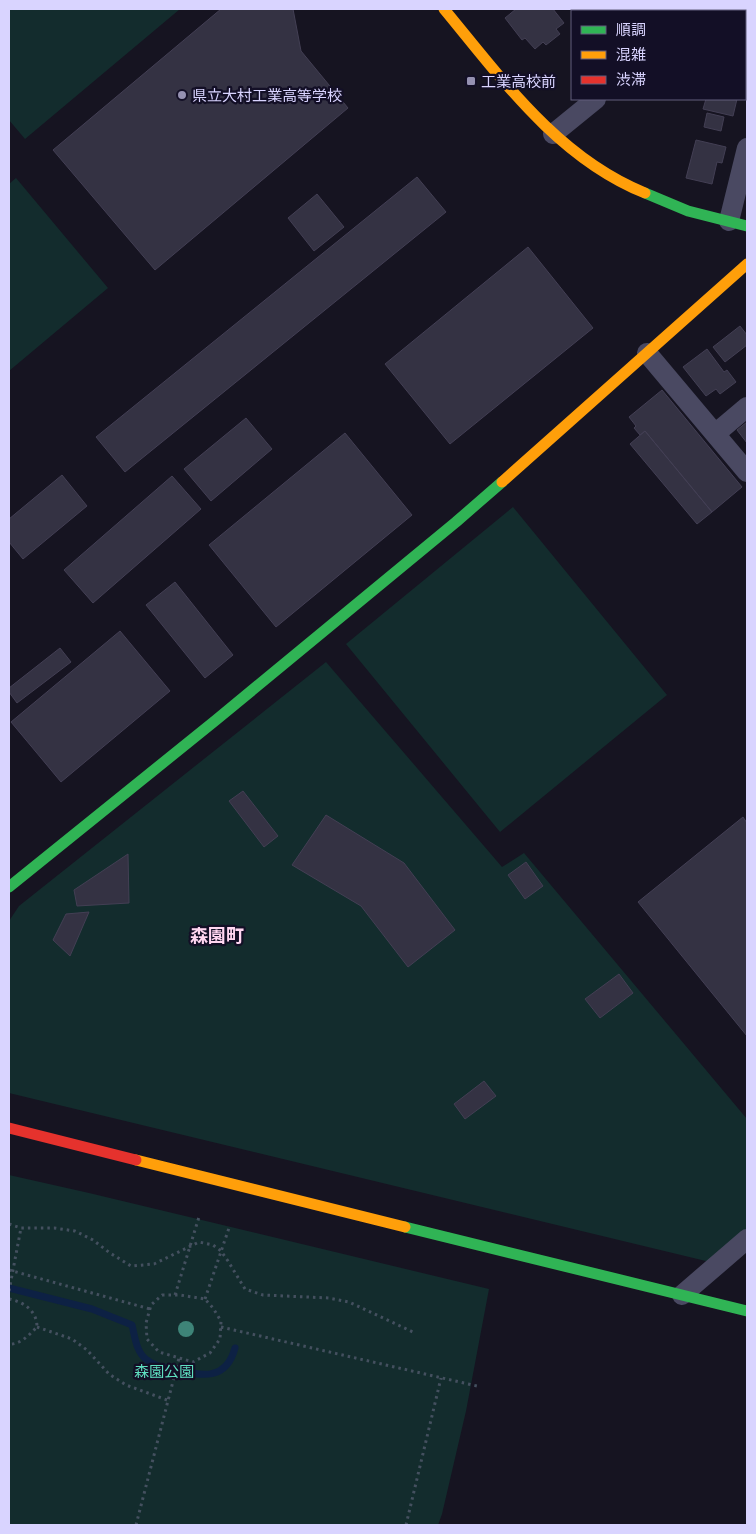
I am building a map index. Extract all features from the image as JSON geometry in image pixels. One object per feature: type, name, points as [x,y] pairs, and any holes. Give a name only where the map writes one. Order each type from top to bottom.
[{"type":"street","points":[[444,9],[520,100],[553,134],[597,169],[638,191],[688,211],[738,223],[747,148]]},
{"type":"street","points":[[553,134],[595,100]]},
{"type":"street","points":[[9,887],[456,522],[747,264]]},
{"type":"street","points":[[647,353],[747,472]]},
{"type":"street","points":[[715,434],[747,408]]},
{"type":"street","points":[[9,1128],[747,1311]]},
{"type":"street","points":[[682,1295],[747,1240]]},
{"type":"path","points":[[175,1295],[199,1217]]},
{"type":"path","points":[[9,1224],[21,1228],[54,1228],[75,1231],[93,1240],[131,1266],[154,1264],[199,1242],[213,1245],[221,1251],[245,1289],[264,1296],[329,1298],[349,1302],[415,1333]]},
{"type":"path","points":[[204,1300],[230,1225]]},
{"type":"path","points":[[9,1291],[10,1271],[21,1228]]},
{"type":"path","points":[[10,1271],[150,1310]]},
{"type":"path","points":[[162,1295],[175,1295],[204,1300],[213,1308],[221,1321],[220,1339],[210,1353],[193,1362],[159,1352],[147,1339],[146,1324],[151,1305],[162,1295]]},
{"type":"path","points":[[9,1299],[28,1306],[37,1320],[37,1327],[27,1338],[14,1344],[9,1344]]},
{"type":"path","points":[[37,1327],[72,1339],[87,1350],[109,1374],[126,1385],[167,1400]]},
{"type":"path","points":[[221,1327],[477,1386]]},
{"type":"path","points":[[136,1525],[178,1359]]},
{"type":"path","points":[[406,1525],[442,1378]]},
{"type":"green space","points":[[9,9],[180,9],[25,139],[9,120]]},
{"type":"green space","points":[[16,178],[108,288],[9,371],[9,184]]},
{"type":"green space","points":[[513,507],[667,695],[500,832],[346,644]]},
{"type":"green space","points":[[326,662],[502,867],[524,853],[747,1119],[747,1229],[710,1262],[9,1093],[9,921],[19,906]]},
{"type":"green space","name":"森園公園","points":[[9,1175],[489,1289],[466,1411],[438,1525],[9,1525]]},
{"type":"building","name":"県立大村工業高等学校","points":[[221,9],[293,9],[301,51],[348,108],[155,270],[53,150]]},
{"type":"building","points":[[516,9],[553,9],[564,23],[556,29],[560,34],[546,45],[543,42],[535,49],[525,38],[522,40],[505,18]]},
{"type":"building","points":[[747,9],[747,27],[746,10],[730,10]]},
{"type":"building","points":[[706,100],[737,100],[733,116],[703,109]]},
{"type":"building","points":[[707,113],[724,117],[721,131],[704,127]]},
{"type":"building","points":[[696,140],[726,147],[722,163],[717,162],[712,184],[686,178]]},
{"type":"building","points":[[417,177],[446,212],[125,472],[96,437]]},
{"type":"building","points":[[317,194],[344,227],[314,251],[288,218]]},
{"type":"building","points":[[528,247],[593,328],[450,444],[385,364]]},
{"type":"building","points":[[740,326],[747,335],[747,345],[725,362],[713,347]]},
{"type":"building","points":[[707,349],[724,372],[727,370],[736,382],[720,394],[716,389],[706,396],[683,367]]},
{"type":"building","points":[[662,390],[742,487],[712,512],[645,431],[640,435],[629,417]]},
{"type":"building","points":[[246,418],[272,449],[211,501],[184,469]]},
{"type":"building","points":[[747,422],[747,443],[737,430]]},
{"type":"building","points":[[645,431],[712,512],[697,524],[630,444]]},
{"type":"building","points":[[345,433],[412,515],[276,627],[209,545]]},
{"type":"building","points":[[62,475],[87,506],[23,559],[9,542],[9,519]]},
{"type":"building","points":[[172,476],[201,509],[93,603],[64,570]]},
{"type":"building","points":[[175,582],[233,655],[205,678],[146,605]]},
{"type":"building","points":[[120,631],[170,691],[61,782],[11,722]]},
{"type":"building","points":[[60,648],[71,662],[17,703],[9,692],[9,688]]},
{"type":"building","points":[[243,791],[278,836],[264,847],[229,801]]},
{"type":"building","points":[[326,815],[404,863],[455,930],[408,967],[361,906],[292,865]]},
{"type":"building","points":[[743,817],[747,823],[747,1036],[638,902]]},
{"type":"building","points":[[128,854],[129,903],[77,906],[74,890]]},
{"type":"building","points":[[526,862],[543,886],[525,899],[508,875]]},
{"type":"building","points":[[89,912],[70,956],[53,940],[66,914]]},
{"type":"building","points":[[619,974],[633,993],[600,1018],[585,999]]},
{"type":"building","points":[[484,1081],[496,1096],[465,1119],[454,1104]]},
{"type":"waterway","points":[[9,1288],[92,1309],[132,1325],[140,1353],[150,1362],[161,1367],[195,1374],[212,1374],[226,1366],[235,1348]]},
{"type":"traffic: fast","points":[[645,193],[688,211],[747,226]]},
{"type":"traffic: fast","points":[[9,887],[216,720],[502,482]]},
{"type":"traffic: fast","points":[[405,1227],[747,1311]]},
{"type":"traffic: slow","points":[[444,9],[510,89],[558,138],[614,178],[645,193]]},
{"type":"traffic: slow","points":[[502,482],[747,264]]},
{"type":"traffic: slow","points":[[136,1160],[405,1227]]},
{"type":"traffic: jam","points":[[9,1128],[136,1160]]},
{"type":"place","name":"工業高校前","points":[[471,81]]},
{"type":"place","name":"県立大村工業高等学校","points":[[182,95]]},
{"type":"district","name":"森園町","points":[[217,935]]}]
